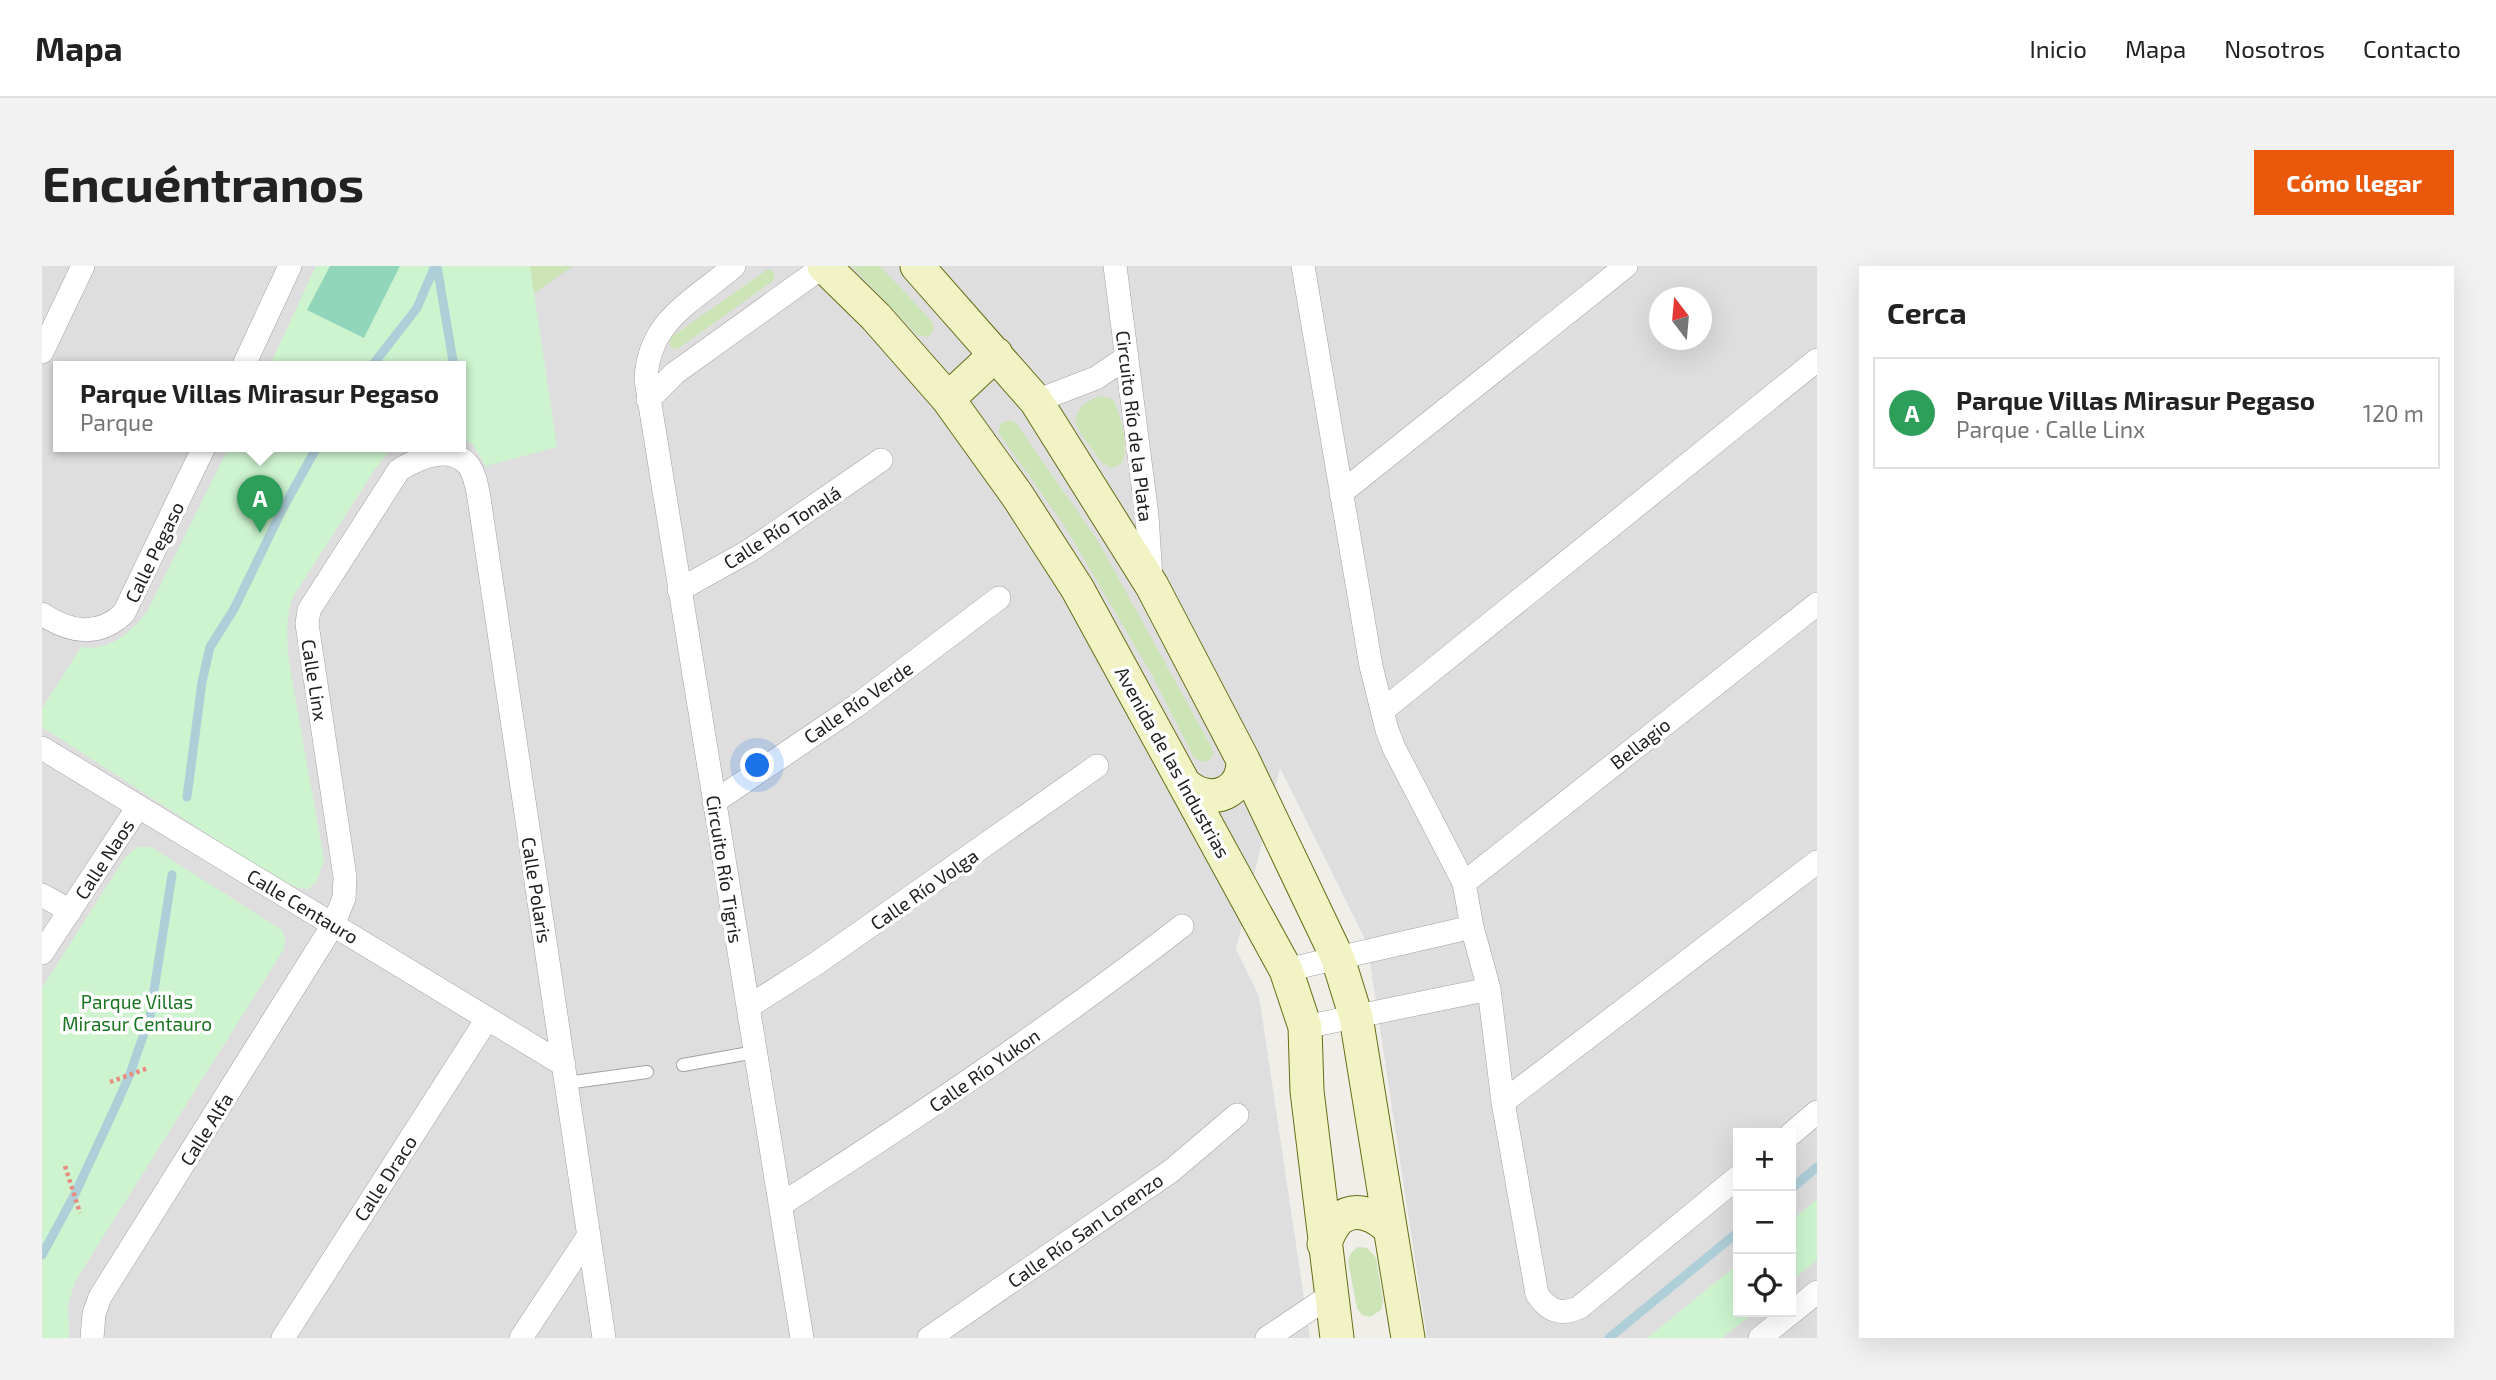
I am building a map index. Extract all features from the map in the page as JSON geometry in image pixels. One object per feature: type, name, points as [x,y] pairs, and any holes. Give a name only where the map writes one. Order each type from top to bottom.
[{"type":"street","points":[[42,352],[83,266]]},
{"type":"street","points":[[246,361],[290,266]]},
{"type":"street","name":"Circuito Río Tigris","points":[[734,266],[684,305],[660,331],[646,364],[648,400],[802,1338]]},
{"type":"street","points":[[648,400],[675,373],[824,266]]},
{"type":"street","name":"Avenida de las Industrias","points":[[824,266],[876,317],[948,399],[1017,495],[1077,588],[1286,970],[1305,1027],[1307,1091],[1337,1338]]},
{"type":"street","points":[[917,266],[1036,401],[1152,586],[1243,760],[1338,959],[1356,1017],[1408,1338]]},
{"type":"street","name":"Circuito Río de la Plata","points":[[1115,266],[1147,516],[1152,586]]},
{"type":"street","points":[[1303,266],[1371,666],[1394,748],[1464,883],[1472,927],[1489,989],[1503,1102],[1537,1294],[1551,1311],[1571,1311],[1580,1307],[1733,1181]]},
{"type":"street","points":[[1341,493],[1626,266]]},
{"type":"street","points":[[948,399],[996,354]]},
{"type":"street","points":[[1036,401],[1097,378],[1127,357]]},
{"type":"street","points":[[1382,711],[1817,360]]},
{"type":"street","name":"Calle Pegaso","points":[[42,614],[55,623],[84,631],[107,625],[124,613],[202,452]]},
{"type":"street","name":"Calle Linx","points":[[333,925],[344,898],[345,877],[307,624],[309,610],[399,470],[417,459],[450,454]]},
{"type":"street","name":"Calle Polaris","points":[[450,454],[470,467],[479,498],[604,1338]]},
{"type":"street","name":"Calle Río Tonalá","points":[[679,590],[750,551],[881,460]]},
{"type":"street","name":"Calle Río Verde","points":[[714,802],[856,706],[999,598]]},
{"type":"street","name":"Bellagio","points":[[1464,883],[1817,604]]},
{"type":"street","name":"Calle Centauro","points":[[42,748],[487,1019],[565,1074]]},
{"type":"street","points":[[1188,787],[1196,794],[1210,797],[1226,792],[1238,783],[1243,771],[1243,760]]},
{"type":"street","name":"Calle Río Volga","points":[[748,1007],[817,963],[1097,766]]},
{"type":"street","name":"Calle Naos","points":[[42,953],[138,807]]},
{"type":"street","points":[[1503,1102],[1817,862]]},
{"type":"street","name":"Calle Naos","points":[[42,895],[70,911]]},
{"type":"street","name":"Calle Alfa","points":[[92,1338],[94,1314],[100,1297],[333,925]]},
{"type":"street","name":"Calle Río Yukon","points":[[780,1205],[942,1099],[1112,981],[1182,926]]},
{"type":"street","points":[[1286,970],[1472,927]]},
{"type":"street","points":[[1305,1027],[1489,989]]},
{"type":"street","name":"Calle Draco","points":[[283,1338],[487,1019]]},
{"type":"street","points":[[1796,1130],[1817,1112]]},
{"type":"street","name":"Calle Río San Lorenzo","points":[[929,1338],[1171,1171],[1237,1115]]},
{"type":"street","points":[[1324,1244],[1339,1219],[1346,1216],[1369,1214],[1390,1229]]},
{"type":"street","points":[[521,1338],[589,1235]]},
{"type":"street","points":[[1760,1338],[1817,1292]]},
{"type":"street","points":[[1267,1338],[1331,1295]]},
{"type":"lane","points":[[683,1065],[755,1052]]},
{"type":"lane","points":[[565,1074],[647,1072]]},
{"type":"path","points":[[110,1082],[148,1068]]},
{"type":"path","points":[[65,1166],[80,1213]]},
{"type":"shaded area","points":[[42,266],[1817,266],[1817,1338],[1427,1338],[1367,943],[1280,768],[1236,949],[1259,996],[1310,1338],[42,1338]]},
{"type":"green space","points":[[316,266],[530,266],[557,447],[486,466],[473,445],[466,440],[466,361],[272,361]]},
{"type":"green space","points":[[330,266],[400,266],[364,338],[307,310]]},
{"type":"green space","points":[[530,266],[573,266],[533,294]]},
{"type":"green space","points":[[852,266],[880,266],[931,320],[934,327],[932,333],[927,337],[917,335]]},
{"type":"green space","points":[[768,269],[774,272],[774,280],[679,348],[673,349],[670,346],[670,338]]},
{"type":"green space","points":[[1101,396],[1112,399],[1123,431],[1124,458],[1121,464],[1112,468],[1099,458],[1080,432],[1076,421],[1080,409],[1086,403]]},
{"type":"green space","points":[[1010,420],[1016,423],[1098,541],[1212,748],[1213,755],[1209,760],[1203,762],[1194,758],[1152,675],[1064,525],[998,432],[1001,423]]},
{"type":"green space","points":[[227,452],[389,452],[375,469],[293,597],[289,614],[289,663],[324,860],[317,881],[308,889],[274,877],[42,727],[42,709],[81,647],[101,646],[118,639],[134,627],[147,612]]},
{"type":"green space","name":"Parque Villas Mirasur Centauro","points":[[137,847],[151,847],[282,930],[285,938],[284,949],[76,1280],[68,1304],[69,1338],[42,1338],[42,988],[124,859]]},
{"type":"green space","points":[[1817,1199],[1817,1260],[1796,1277],[1796,1254],[1796,1217]]},
{"type":"green space","points":[[1358,1247],[1367,1248],[1376,1258],[1383,1301],[1381,1310],[1370,1317],[1362,1315],[1357,1308],[1348,1261],[1351,1253]]},
{"type":"green space","points":[[1733,1268],[1733,1317],[1748,1317],[1722,1338],[1647,1338]]},
{"type":"waterway","points":[[376,361],[417,308],[435,266]]},
{"type":"waterway","points":[[437,266],[453,361]]},
{"type":"waterway","points":[[187,797],[202,682],[210,647],[234,609],[283,508],[314,452]]},
{"type":"waterway","points":[[42,1255],[75,1194],[113,1112],[130,1074],[150,1016],[172,875]]},
{"type":"waterway","points":[[1796,1185],[1817,1167]]},
{"type":"waterway","points":[[1609,1338],[1733,1236]]},
{"type":"place","name":"Parque Villas Mirasur Pegaso","points":[[260,533]]}]
